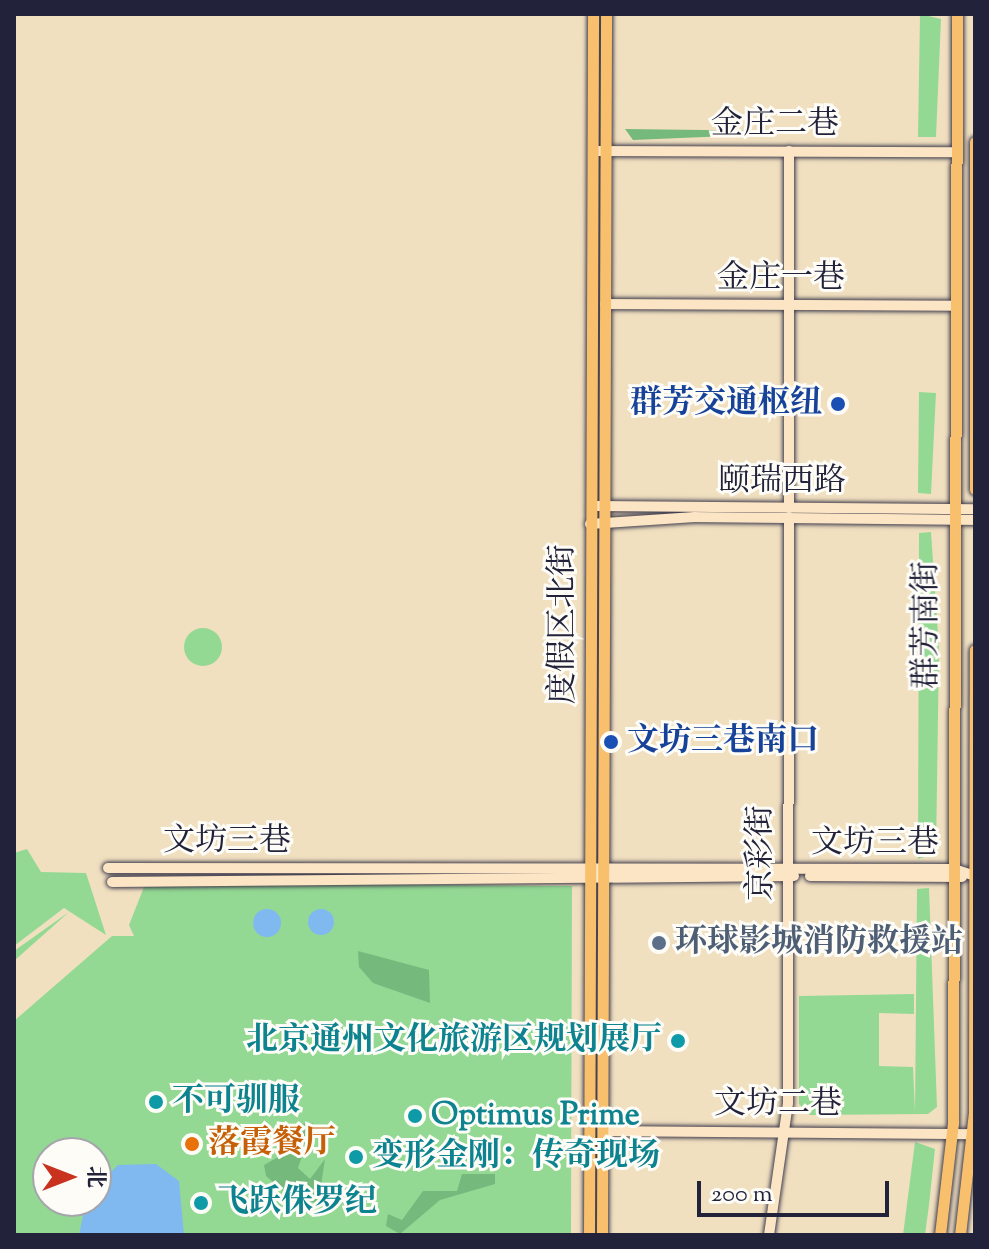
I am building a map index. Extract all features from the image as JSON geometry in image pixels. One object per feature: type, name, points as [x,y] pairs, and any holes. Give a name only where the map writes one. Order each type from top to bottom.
[{"type":"main road","name":"度假区北街","points":[[593,14],[600,119]]},
{"type":"main road","name":"度假区北街","points":[[589,1235],[590,503],[600,119],[606,14]]},
{"type":"main road","name":"群芳南街","points":[[940,1235],[953,1131],[957,14]]},
{"type":"main road","points":[[975,142],[975,489]]},
{"type":"main road","name":"度假区北街","points":[[599,182],[605,304],[602,1235]]},
{"type":"main road","name":"群芳南街","points":[[960,1235],[974,1130],[975,650]]},
{"type":"street","name":"金庄二巷","points":[[599,151],[956,152]]},
{"type":"street","name":"京彩街","points":[[769,1235],[786,1131],[791,305],[789,151]]},
{"type":"street","name":"金庄一巷","points":[[605,304],[955,306]]},
{"type":"street","name":"颐瑞西路","points":[[590,503],[605,515]]},
{"type":"street","name":"颐瑞西路","points":[[590,524],[605,515],[789,512],[954,514],[975,509]]},
{"type":"street","name":"颐瑞西路","points":[[954,514],[975,520]]},
{"type":"street","name":"文坊三巷","points":[[108,868],[603,868],[974,875]]},
{"type":"street","name":"文坊三巷","points":[[112,882],[603,883],[788,873]]},
{"type":"street","name":"文坊二巷","points":[[603,1131],[974,1130]]},
{"type":"green space","points":[[920,14],[941,19],[936,137],[918,137]]},
{"type":"green space","points":[[625,129],[777,131],[777,134],[633,140]]},
{"type":"green space","points":[[919,392],[936,393],[931,494],[918,493]]},
{"type":"green space","points":[[931,532],[939,649],[936,853],[918,859],[919,533]]},
{"type":"green space","points":[[203,628],[216,634],[222,647],[216,660],[203,666],[190,660],[184,647],[190,634]]},
{"type":"green space","points":[[27,849],[41,872],[86,873],[106,935],[64,908],[14,946],[14,853]]},
{"type":"green space","points":[[225,883],[572,886],[571,1235],[14,1235],[14,1021],[112,936],[134,936],[129,925],[144,887]]},
{"type":"green space","points":[[929,888],[937,1107],[928,1114],[810,1115],[799,1104],[799,996],[914,994],[914,1014],[879,1013],[879,1066],[913,1067],[915,1112],[917,889]]},
{"type":"green space","points":[[69,912],[14,961],[14,951]]},
{"type":"green space","points":[[358,951],[429,970],[430,1003],[373,983],[359,967]]},
{"type":"green space","points":[[313,1123],[298,1168],[310,1179],[325,1159],[320,1192],[330,1203],[295,1201],[266,1176],[264,1165],[289,1151],[299,1124]]},
{"type":"green space","points":[[915,1142],[935,1149],[929,1205],[925,1235],[903,1235]]},
{"type":"green space","points":[[462,1174],[495,1174],[495,1184],[440,1200],[400,1234],[386,1226],[388,1214],[402,1220],[423,1191],[457,1191]]},
{"type":"water","points":[[267,909],[277,913],[281,923],[277,933],[267,937],[257,933],[253,923],[257,913]]},
{"type":"water","points":[[321,909],[330,913],[334,922],[330,931],[321,935],[312,931],[308,922],[312,913]]},
{"type":"water","points":[[156,1164],[179,1181],[184,1235],[79,1235],[83,1217],[112,1217],[112,1171],[118,1165]]},
{"type":"place","name":"群芳交通枢纽","points":[[838,404]]},
{"type":"place","name":"文坊三巷南口","points":[[611,742]]},
{"type":"place","name":"环球影城消防救援站","points":[[659,943]]},
{"type":"place","name":"北京通州文化旅游区规划展厅","points":[[678,1041]]},
{"type":"place","name":"不可驯服","points":[[156,1102]]},
{"type":"place","name":"Optimus Prime","points":[[415,1116]]},
{"type":"place","name":"落霞餐厅","points":[[192,1144]]},
{"type":"place","name":"变形金刚：传奇现场","points":[[356,1157]]},
{"type":"place","name":"飞跃侏罗纪","points":[[201,1203]]}]
